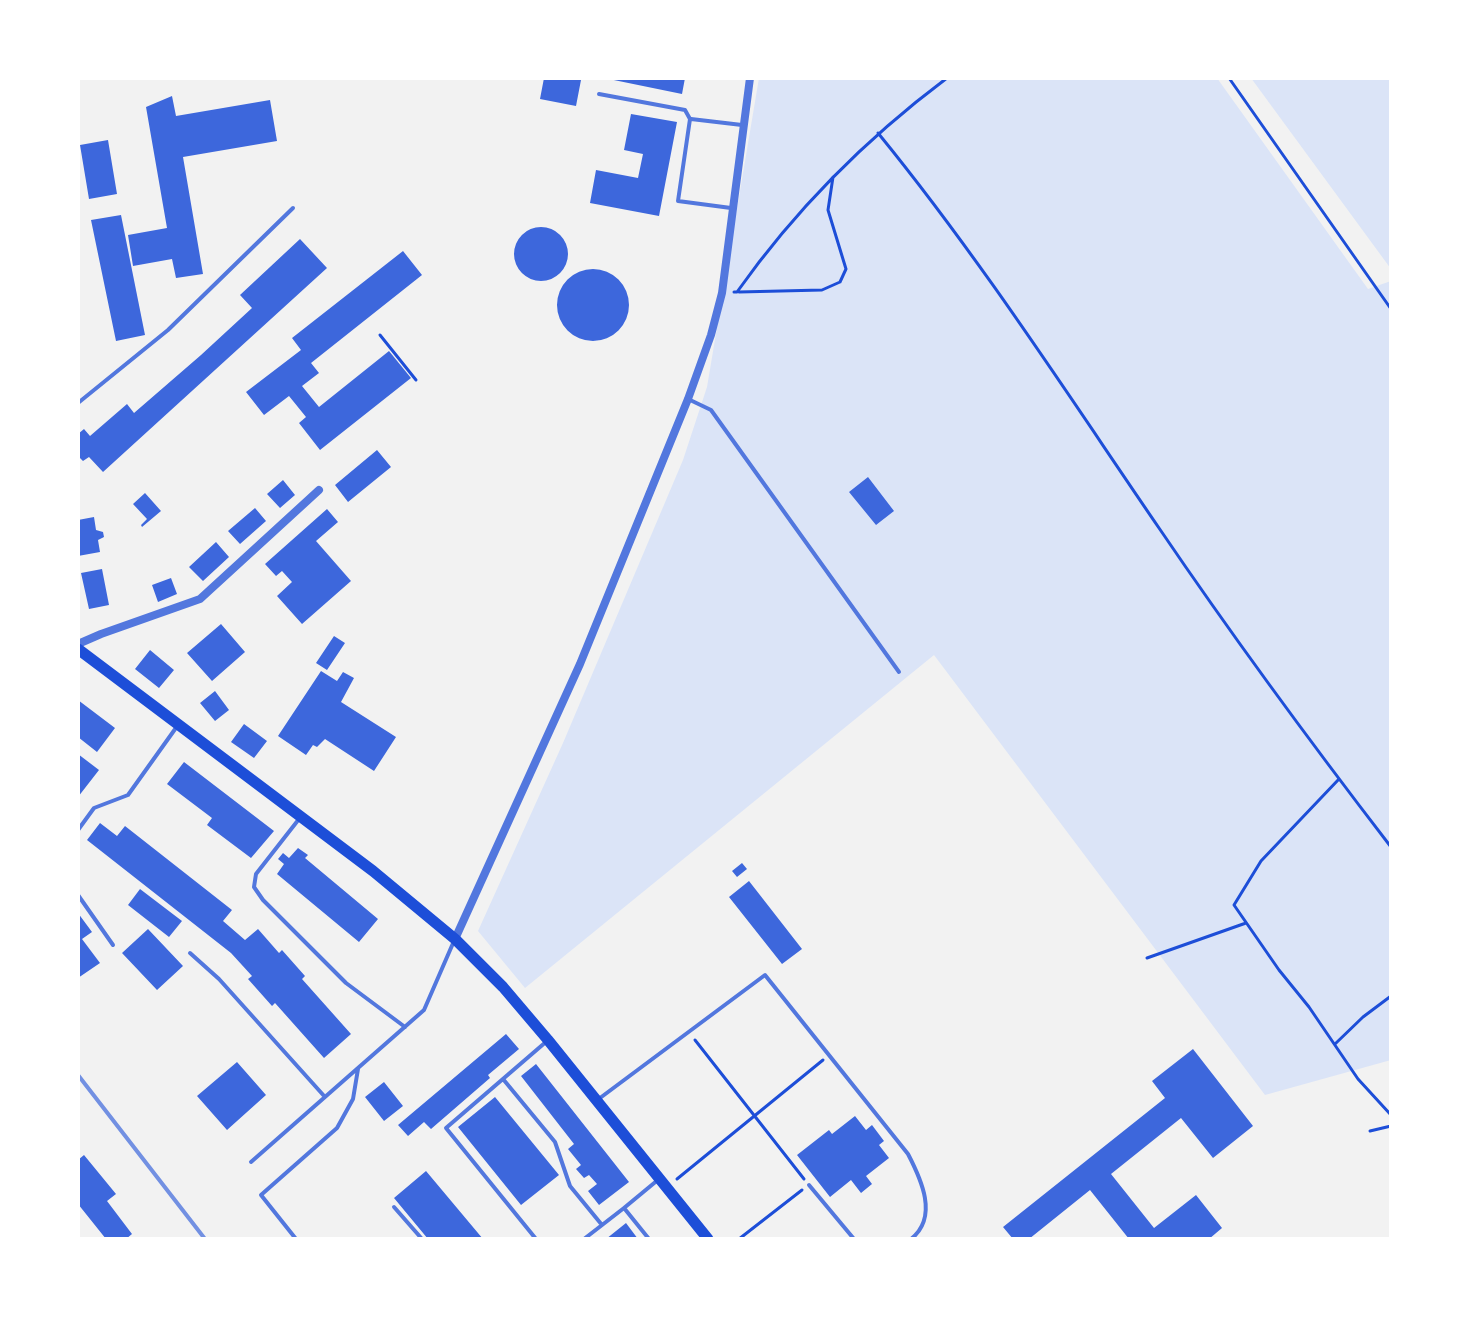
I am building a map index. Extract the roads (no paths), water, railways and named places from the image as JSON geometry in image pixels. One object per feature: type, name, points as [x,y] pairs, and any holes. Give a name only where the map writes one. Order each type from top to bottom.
[{"type":"main road","points":[[78,647],[417,906],[455,939],[503,987],[548,1040],[708,1239]]},
{"type":"street","points":[[455,939],[580,664],[711,335],[722,293],[750,78]]},
{"type":"street","points":[[78,647],[101,634],[200,599],[319,490]]},
{"type":"lane","points":[[599,94],[685,110],[690,119],[678,201],[733,208]]},
{"type":"lane","points":[[690,119],[744,125]]},
{"type":"lane","points":[[78,403],[168,330],[293,208]]},
{"type":"lane","points":[[688,399],[711,410],[899,672]]},
{"type":"lane","points":[[78,830],[94,808],[128,795],[179,725]]},
{"type":"lane","points":[[301,817],[256,874],[254,887],[263,900],[346,983],[405,1027]]},
{"type":"lane","points":[[78,895],[113,945]]},
{"type":"lane","points":[[251,1162],[424,1010],[455,939]]},
{"type":"lane","points":[[190,953],[219,979],[325,1097]]},
{"type":"lane","points":[[598,1100],[765,975],[908,1154],[922,1182],[927,1213],[917,1234],[911,1239]]},
{"type":"lane","points":[[536,1239],[446,1128],[548,1040]]},
{"type":"lane","points":[[296,1239],[261,1195],[337,1128],[353,1099],[358,1068]]},
{"type":"lane","points":[[503,1079],[555,1142],[570,1186],[602,1225]]},
{"type":"lane","points":[[584,1239],[624,1208],[664,1183]]},
{"type":"lane","points":[[809,1185],[854,1239]]},
{"type":"lane","points":[[394,1207],[422,1239]]},
{"type":"lane","points":[[624,1208],[649,1239]]},
{"type":"railway","points":[[78,1075],[205,1239]]}]
